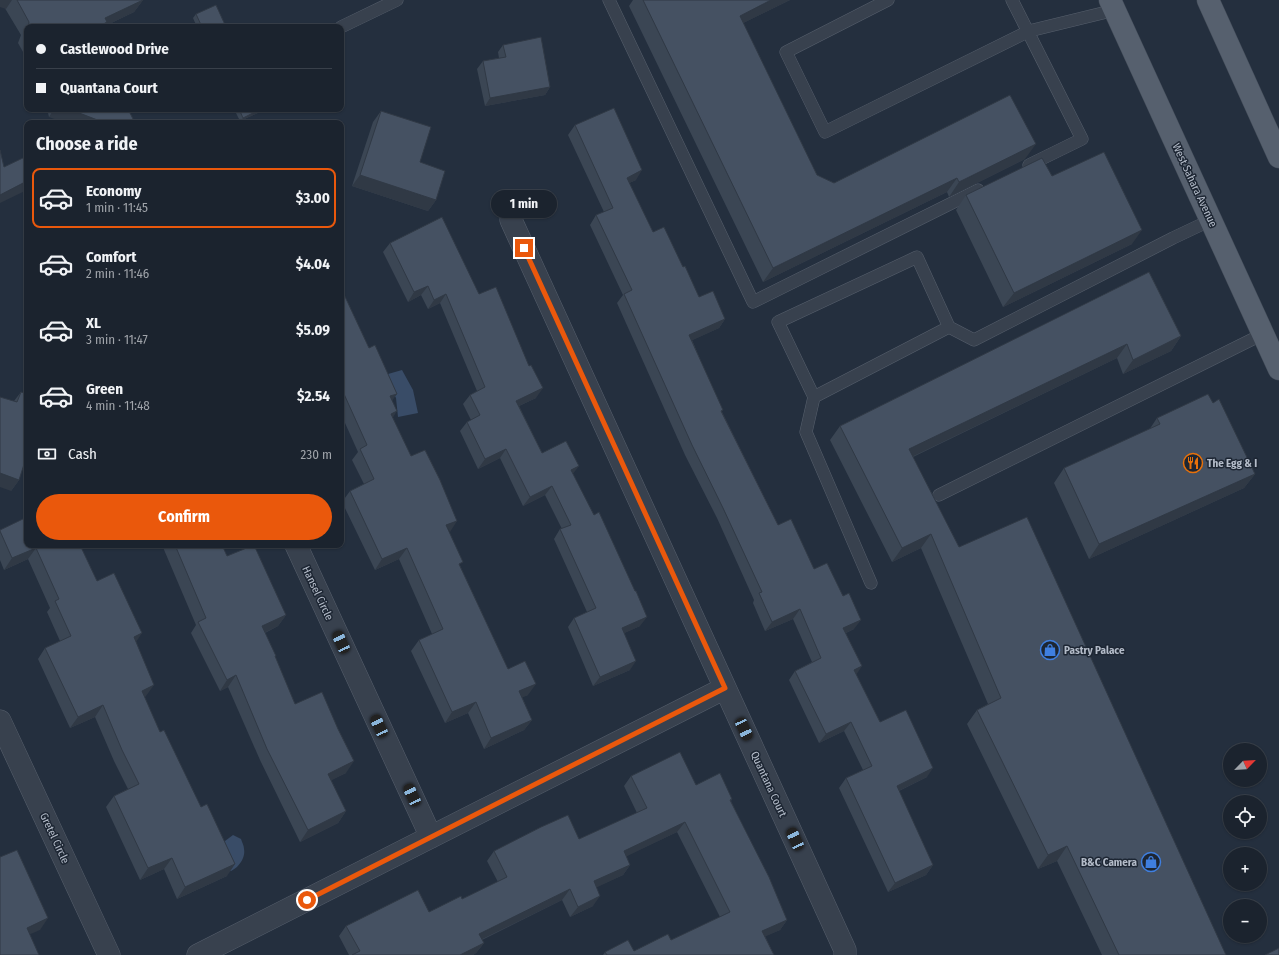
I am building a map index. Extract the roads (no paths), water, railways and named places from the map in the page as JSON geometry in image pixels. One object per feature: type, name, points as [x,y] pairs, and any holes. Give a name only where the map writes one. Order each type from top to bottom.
[{"type":"main road","points":[[1208,0],[1273,128],[1279,157]]},
{"type":"main road","name":"West Sahara Avenue","points":[[1113,5],[1279,369]]},
{"type":"street","name":"Quantana Court","points":[[511,220],[845,950],[845,955]]},
{"type":"street","name":"Hansel Circle","points":[[297,548],[431,837]]},
{"type":"street","points":[[198,955],[725,688]]},
{"type":"street","name":"Gretel Circle","points":[[0,721],[109,955]]},
{"type":"lane","points":[[344,26],[397,0]]},
{"type":"lane","points":[[609,0],[753,302],[989,185]]},
{"type":"lane","points":[[888,0],[786,52],[825,132],[1029,31],[1113,5]]},
{"type":"lane","points":[[1012,0],[1029,31],[1082,139],[1018,171]]},
{"type":"lane","points":[[871,583],[806,432],[814,397],[778,322],[917,257],[949,327],[974,340],[1211,220]]},
{"type":"lane","points":[[814,397],[949,327]]},
{"type":"lane","points":[[939,495],[1263,334]]},
{"type":"water","points":[[402,370],[413,390],[418,413],[398,417],[396,398],[386,379],[388,374]]},
{"type":"water","points":[[233,835],[241,839],[244,847],[244,853],[240,864],[227,872],[225,841]]},
{"type":"place","name":"The Egg & I","points":[[1193,463]]},
{"type":"place","name":"Pastry Palace","points":[[1050,650]]},
{"type":"place","name":"B&C Camera","points":[[1151,862]]}]
